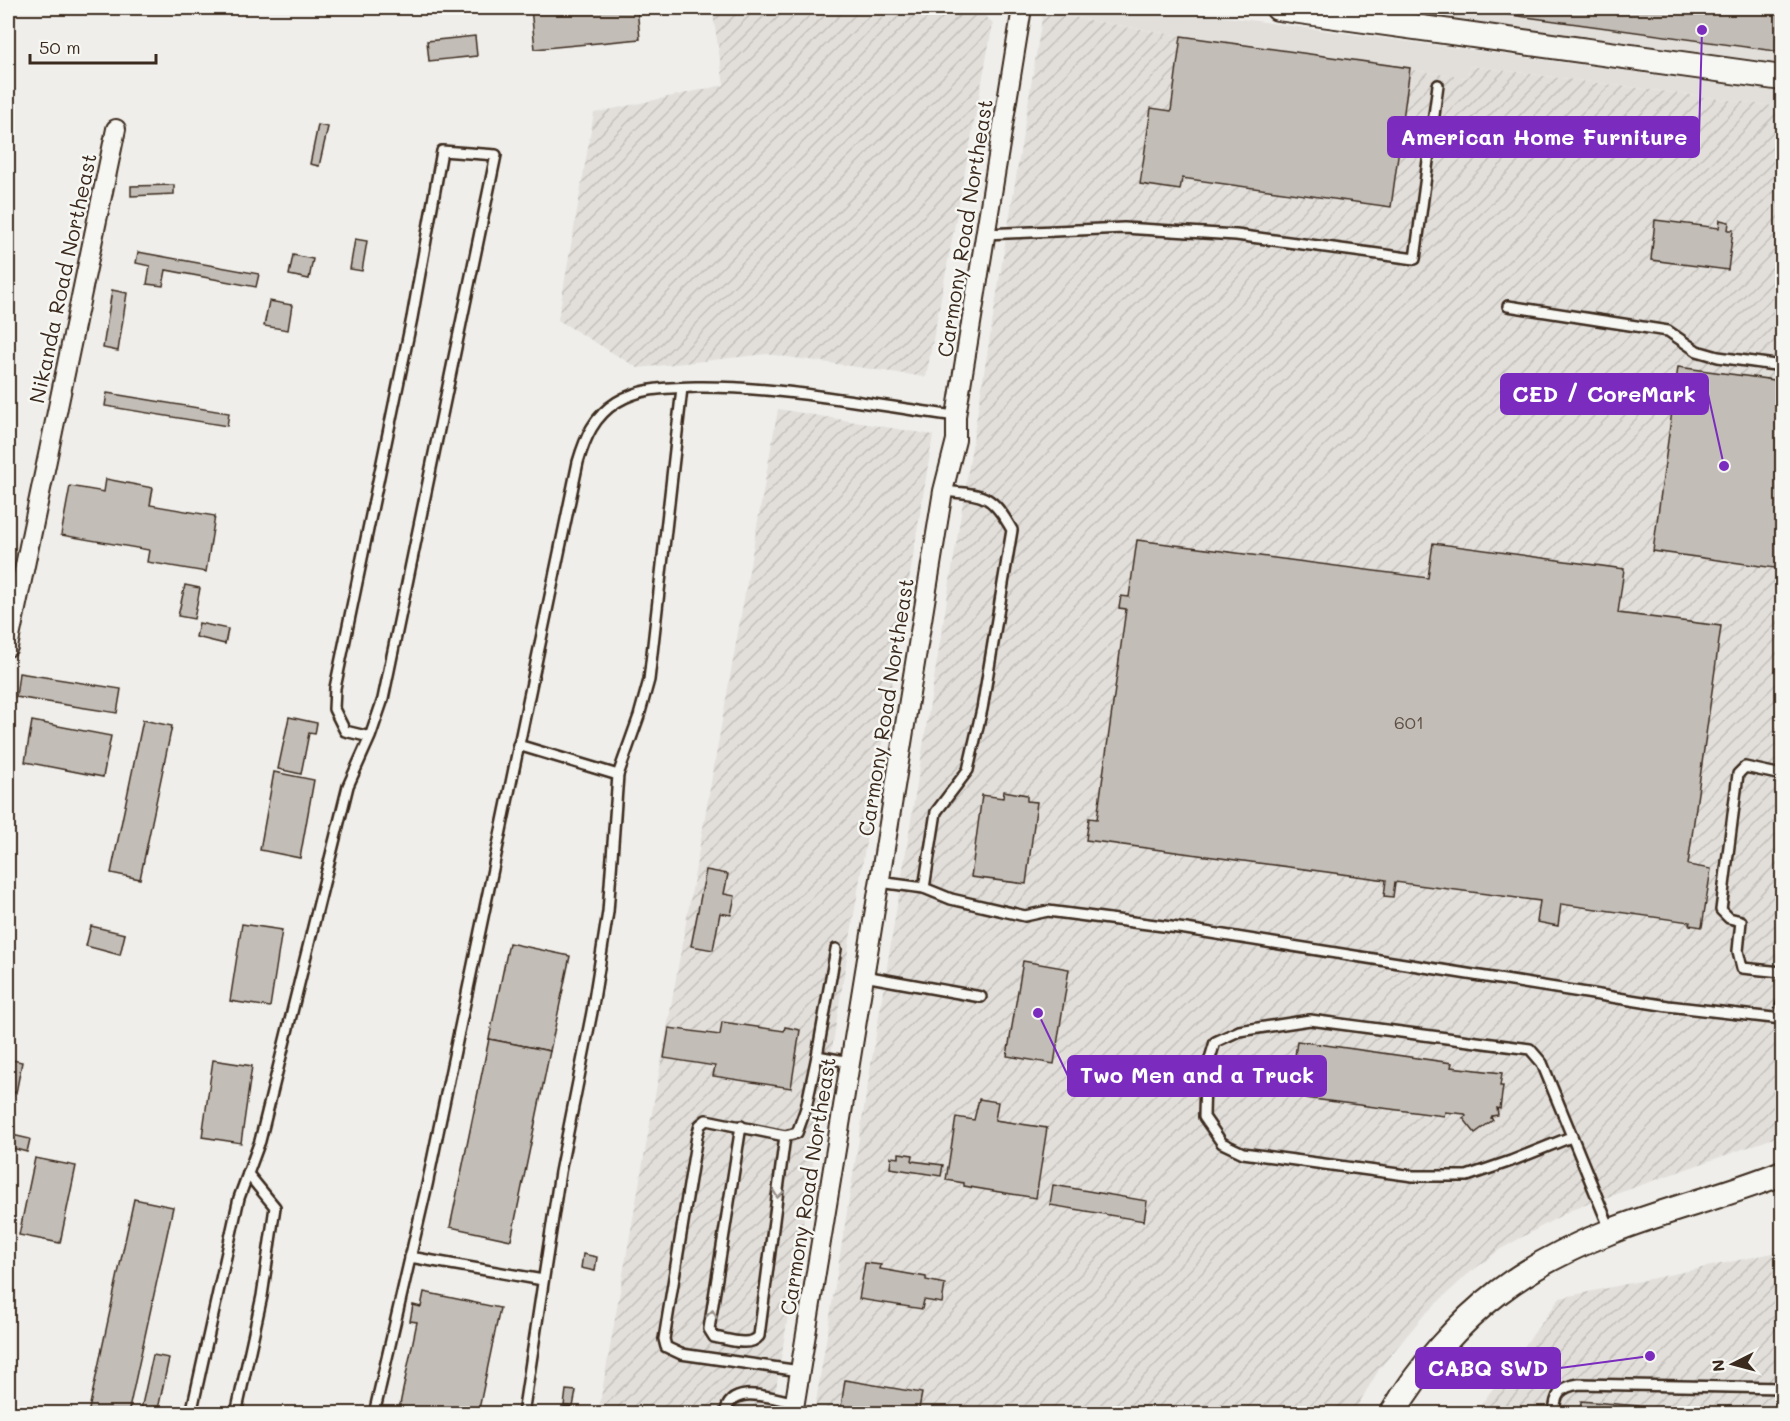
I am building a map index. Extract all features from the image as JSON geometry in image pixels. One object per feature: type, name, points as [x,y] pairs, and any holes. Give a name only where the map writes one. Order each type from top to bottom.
[{"type":"street","name":"Carmony Road Northeast","points":[[794,1408],[944,491],[956,440],[956,416],[1022,8]]},
{"type":"street","points":[[1278,8],[1782,78]]},
{"type":"street","name":"Nikanda Road Northeast","points":[[8,647],[116,129]]},
{"type":"street","points":[[1392,1413],[1406,1389],[1455,1333],[1501,1290],[1559,1254],[1611,1231],[1782,1173]]},
{"type":"lane","points":[[985,234],[1124,228],[1236,235],[1415,259],[1438,85]]},
{"type":"lane","points":[[190,1413],[239,1198],[263,1130],[348,786],[370,737],[383,699],[496,155],[442,151],[412,318],[335,688],[334,709],[345,730],[370,737]]},
{"type":"lane","points":[[1508,306],[1668,331],[1697,351],[1718,357],[1782,366]]},
{"type":"lane","points":[[374,1413],[410,1257],[578,462],[592,425],[616,403],[652,388],[769,389],[956,416]]},
{"type":"lane","points":[[523,1413],[560,1172],[592,1012],[608,912],[618,775],[649,680],[682,388]]},
{"type":"lane","points":[[924,888],[936,812],[968,770],[982,709],[1012,530],[999,507],[980,495],[944,491]]},
{"type":"lane","points":[[518,745],[618,775]]},
{"type":"lane","points":[[1782,775],[1745,767],[1738,774],[1721,910],[1729,918],[1741,921],[1738,951],[1742,968],[1782,972]]},
{"type":"lane","points":[[879,882],[924,888],[951,899],[1025,916],[1048,911],[1186,928],[1646,1003],[1781,1018],[1782,1004]]},
{"type":"lane","points":[[800,1371],[681,1354],[666,1347],[664,1339],[700,1125],[706,1120],[785,1136],[797,1133],[806,1108],[836,949]]},
{"type":"lane","points":[[864,976],[981,997]]},
{"type":"lane","points":[[1571,1137],[1467,1176],[1413,1176],[1243,1153],[1222,1143],[1204,1117],[1205,1075],[1215,1042],[1239,1031],[1310,1020],[1530,1050],[1542,1063],[1611,1231]]},
{"type":"lane","points":[[817,1056],[850,1062]]},
{"type":"lane","points":[[741,1126],[709,1329],[714,1336],[748,1343],[755,1341],[759,1336],[785,1136]]},
{"type":"lane","points":[[236,1413],[262,1296],[275,1208],[248,1174]]},
{"type":"lane","points":[[410,1257],[543,1280]]},
{"type":"lane","points":[[1554,1413],[1555,1401],[1562,1390],[1579,1384],[1782,1388]]},
{"type":"lane","points":[[725,1413],[727,1405],[735,1396],[745,1394],[794,1408]]},
{"type":"shaded area","points":[[712,8],[977,8],[993,23],[926,377],[767,354],[638,368],[558,320],[594,113],[724,85]]},
{"type":"shaded area","points":[[1045,8],[1160,8],[1782,92],[1782,107],[1470,66],[1467,78],[1181,36],[1043,12]]},
{"type":"shaded area","points":[[1361,8],[1461,8],[1782,52],[1782,67]]},
{"type":"shaded area","points":[[1043,12],[1181,36],[1467,78],[1470,66],[1782,107],[1782,1135],[1571,1210],[1499,1250],[1467,1275],[1424,1315],[1380,1368],[1353,1413],[814,1414]]},
{"type":"shaded area","points":[[778,409],[933,435],[772,1413],[598,1414]]},
{"type":"shaded area","points":[[1782,1251],[1782,1413],[1474,1414],[1560,1298]]},
{"type":"building","points":[[531,8],[637,8],[640,39],[535,49]]},
{"type":"building","points":[[1461,8],[1782,8],[1782,52]]},
{"type":"building","points":[[475,36],[477,56],[429,61],[427,41]]},
{"type":"building","points":[[1181,36],[1410,68],[1391,207],[1182,178],[1180,190],[1140,184],[1151,108],[1171,111]]},
{"type":"building","points":[[318,125],[328,127],[319,166],[310,164]]},
{"type":"building","points":[[174,185],[174,194],[131,196],[131,186]]},
{"type":"building","points":[[1655,220],[1719,228],[1720,220],[1729,222],[1728,230],[1733,230],[1728,270],[1651,260]]},
{"type":"building","points":[[355,239],[367,241],[362,271],[350,269]]},
{"type":"building","points":[[138,252],[259,274],[256,287],[166,270],[163,286],[147,284],[150,266],[136,263]]},
{"type":"building","points":[[293,255],[313,259],[309,279],[289,275]]},
{"type":"building","points":[[112,290],[127,293],[118,351],[103,348]]},
{"type":"building","points":[[269,301],[292,305],[288,330],[264,326]]},
{"type":"building","points":[[1678,367],[1782,381],[1782,569],[1653,551]]},
{"type":"building","points":[[107,393],[229,413],[227,426],[105,406]]},
{"type":"building","points":[[106,479],[153,488],[150,505],[215,516],[206,572],[147,562],[149,550],[61,535],[70,486],[104,492]]},
{"type":"building","points":[[1137,540],[1428,578],[1433,543],[1624,569],[1618,613],[1721,626],[1688,865],[1711,869],[1702,927],[1689,925],[1690,922],[1561,904],[1558,926],[1537,922],[1540,901],[1395,882],[1393,897],[1384,896],[1386,880],[1086,840],[1089,818],[1097,819],[1126,609],[1119,608],[1121,596],[1129,597]]},
{"type":"building","points":[[185,585],[200,588],[194,619],[178,616]]},
{"type":"building","points":[[199,623],[228,629],[225,644],[196,637]]},
{"type":"building","points":[[19,673],[121,689],[117,713],[16,697]]},
{"type":"building","points":[[289,717],[317,723],[315,734],[309,733],[301,774],[278,769]]},
{"type":"building","points":[[143,720],[172,726],[140,879],[111,873]]},
{"type":"building","points":[[32,721],[111,736],[103,777],[25,762]]},
{"type":"building","points":[[274,772],[314,780],[300,858],[260,850]]},
{"type":"building","points":[[1004,791],[1027,795],[1027,801],[1037,802],[1026,884],[971,877],[982,795],[1003,798]]},
{"type":"building","points":[[706,870],[728,874],[724,894],[735,896],[731,915],[720,913],[713,950],[691,946]]},
{"type":"building","points":[[242,924],[282,930],[270,1007],[230,1001]]},
{"type":"building","points":[[91,926],[125,934],[120,955],[86,946]]},
{"type":"building","points":[[509,943],[570,956],[550,1051],[489,1039]]},
{"type":"building","points":[[1023,961],[1069,969],[1054,1064],[1007,1056]]},
{"type":"building","points":[[722,1022],[784,1031],[785,1027],[800,1030],[791,1088],[713,1076],[715,1066],[664,1058],[669,1028],[720,1035]]},
{"type":"building","points":[[489,1039],[550,1051],[511,1240],[450,1227]]},
{"type":"building","points":[[1297,1041],[1452,1063],[1451,1067],[1502,1073],[1500,1086],[1503,1086],[1500,1109],[1497,1108],[1498,1115],[1492,1116],[1493,1120],[1475,1133],[1463,1118],[1465,1114],[1445,1112],[1444,1116],[1290,1096]]},
{"type":"building","points":[[8,1059],[22,1062],[16,1093],[14,1092],[11,1104],[8,1103]]},
{"type":"building","points":[[213,1060],[252,1066],[241,1143],[202,1137]]},
{"type":"building","points":[[979,1099],[998,1102],[995,1120],[1047,1128],[1036,1198],[964,1186],[964,1183],[946,1180],[956,1117],[974,1120]]},
{"type":"building","points":[[8,1134],[30,1139],[27,1152],[8,1147]]},
{"type":"building","points":[[899,1153],[913,1155],[912,1161],[943,1165],[941,1176],[890,1168],[891,1157],[899,1158]]},
{"type":"building","points":[[35,1158],[76,1166],[60,1243],[19,1235]]},
{"type":"building","points":[[1053,1185],[1147,1201],[1144,1221],[1050,1205]]},
{"type":"building","points":[[134,1199],[173,1207],[128,1414],[88,1414]]},
{"type":"building","points":[[583,1254],[597,1257],[595,1271],[581,1268]]},
{"type":"building","points":[[865,1263],[881,1265],[880,1269],[926,1277],[926,1280],[945,1284],[942,1303],[924,1300],[922,1309],[859,1299]]},
{"type":"building","points":[[424,1292],[500,1308],[478,1414],[398,1414],[417,1322],[410,1321],[413,1305],[421,1307]]},
{"type":"building","points":[[153,1355],[169,1358],[157,1414],[140,1414]]},
{"type":"building","points":[[845,1380],[922,1393],[918,1414],[840,1414]]},
{"type":"building","points":[[566,1390],[576,1391],[573,1407],[564,1406]]},
{"type":"building","points":[[1581,1401],[1638,1406],[1637,1414],[1580,1414]]},
{"type":"place","name":"American Home Furniture","points":[[1702,30]]},
{"type":"place","name":"CED / CoreMark","points":[[1724,466]]},
{"type":"place","name":"Two Men and a Truck","points":[[1038,1013]]},
{"type":"place","name":"CABQ SWD","points":[[1650,1356]]}]
